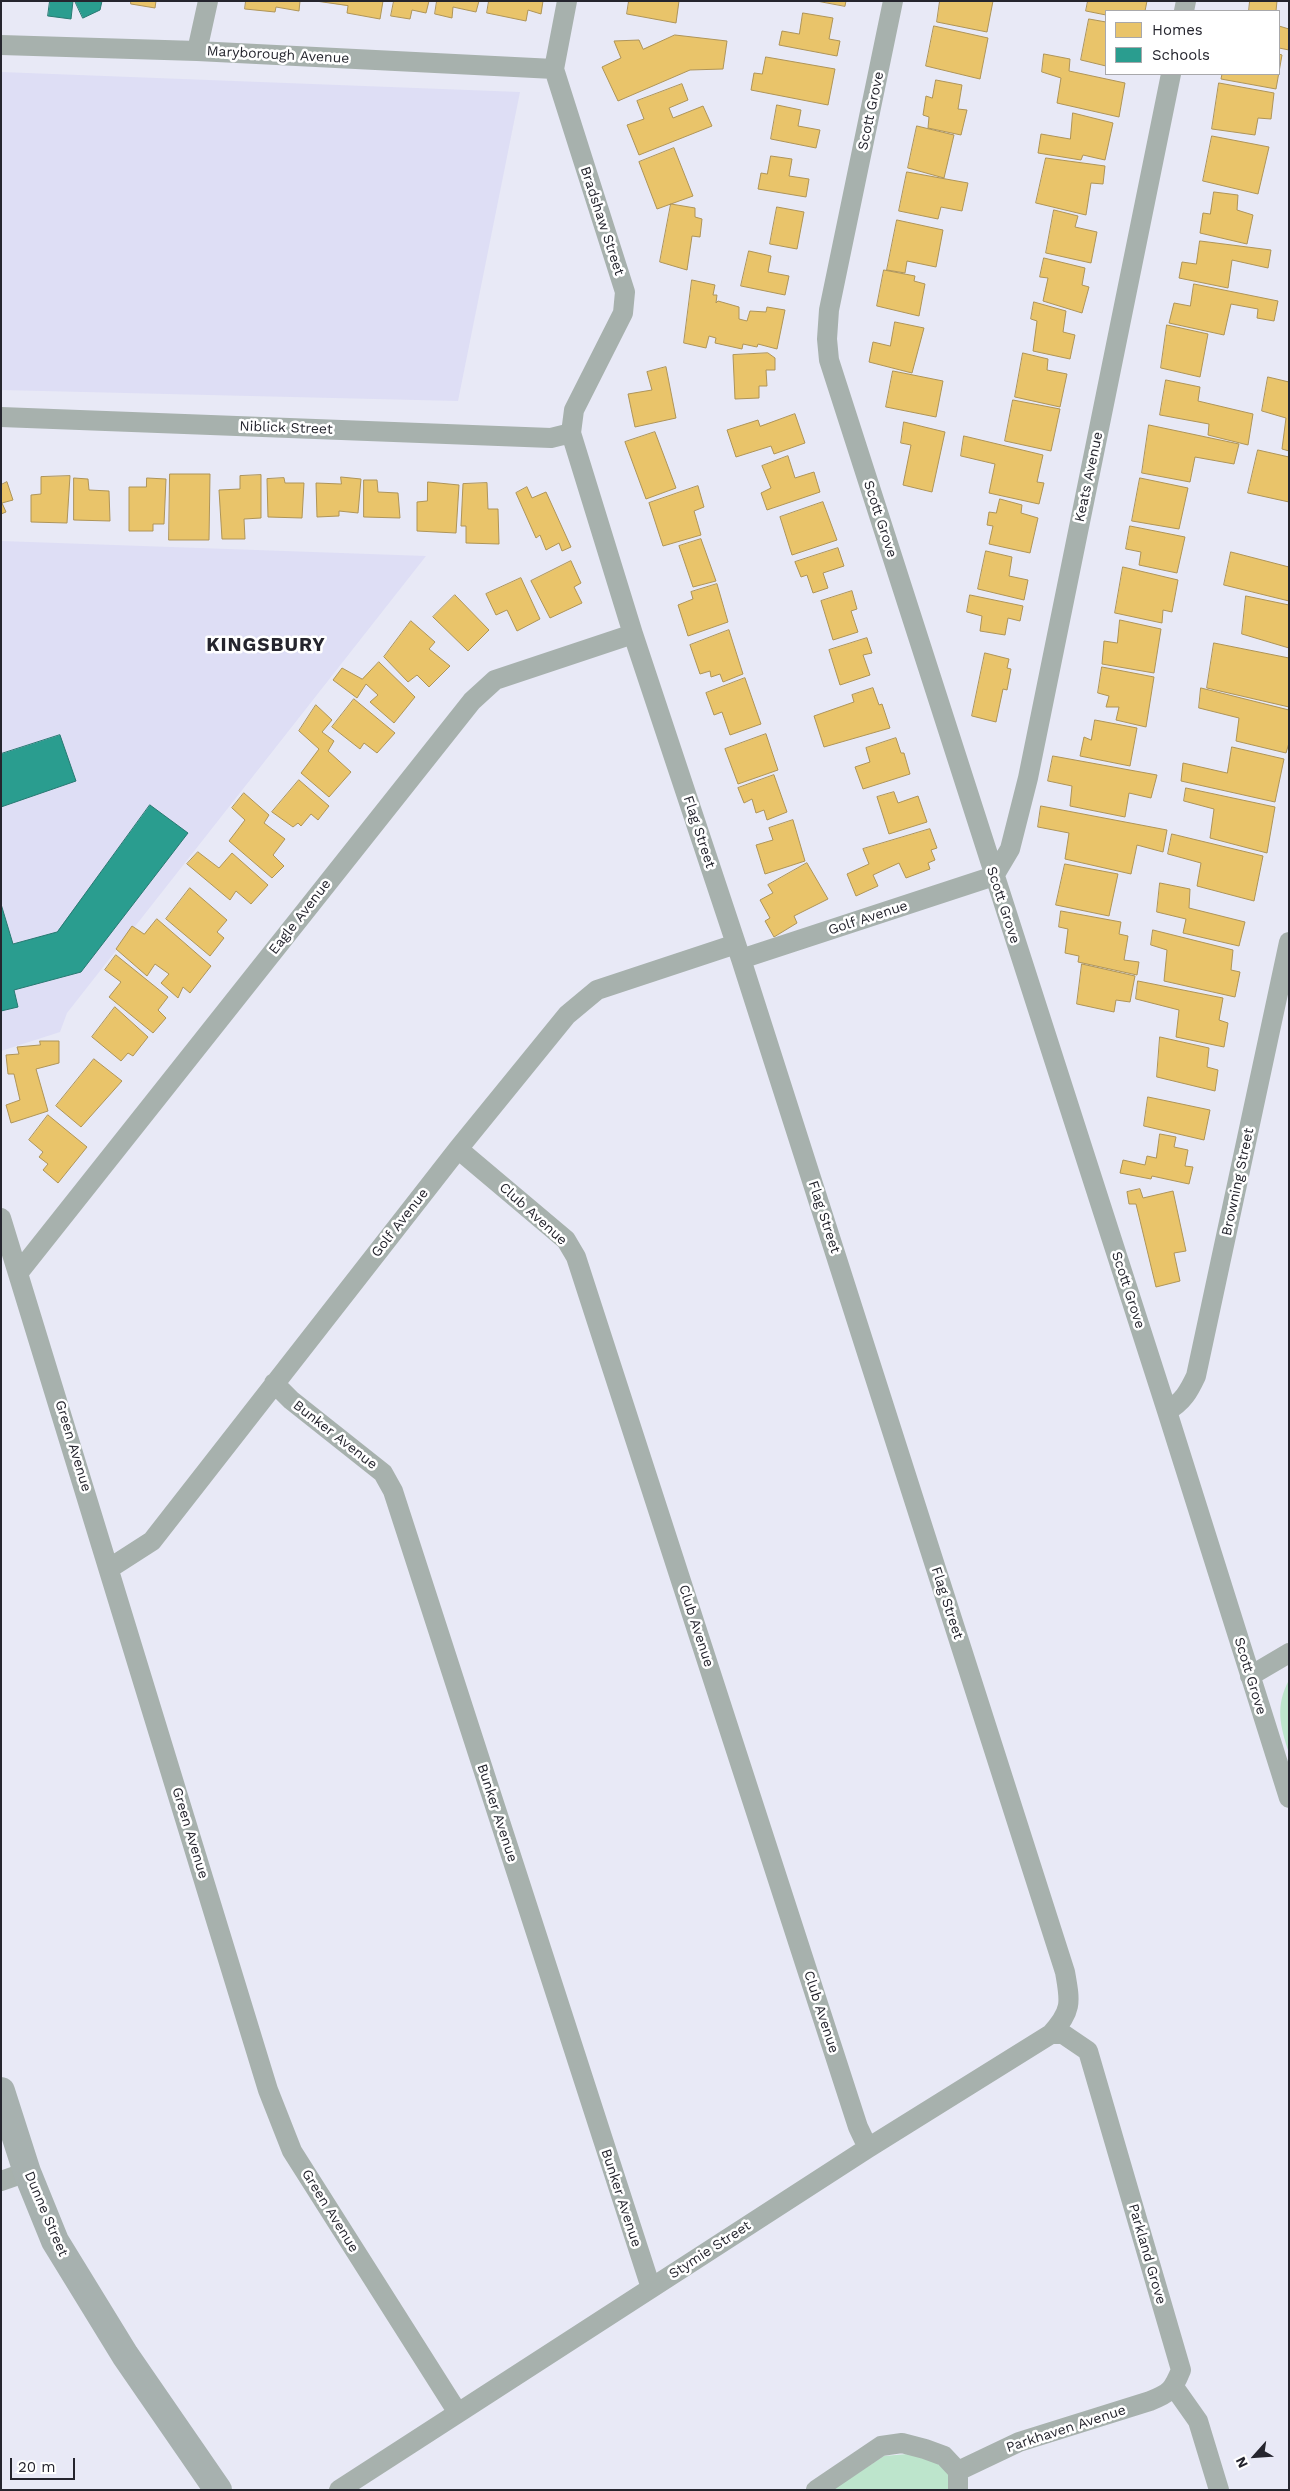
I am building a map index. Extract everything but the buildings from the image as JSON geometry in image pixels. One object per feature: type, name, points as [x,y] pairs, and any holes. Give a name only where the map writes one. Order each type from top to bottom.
[{"type":"main road","name":"Dunne Street","points":[[1,2091],[28,2172],[55,2241],[125,2355],[201,2490]]},
{"type":"main road","name":"Dunne Street","points":[[125,2355],[218,2490]]},
{"type":"street","points":[[197,51],[208,1]]},
{"type":"street","name":"Bradshaw Street","points":[[567,1],[554,68],[625,292],[623,313],[574,410],[571,433]]},
{"type":"street","name":"Scott Grove","points":[[893,1],[829,310],[827,339],[829,360],[1167,1410],[1289,1798]]},
{"type":"street","name":"Maryborough Avenue","points":[[1,45],[197,51],[554,68]]},
{"type":"street","name":"Keats Avenue","points":[[994,876],[1010,849],[1028,778],[1171,75]]},
{"type":"street","name":"Niblick Street","points":[[1,417],[551,438],[571,433]]},
{"type":"street","name":"Flag Street","points":[[571,433],[633,634],[738,951],[1065,1972],[1070,2003]]},
{"type":"street","name":"Eagle Avenue","points":[[20,1272],[472,701],[495,680],[633,634]]},
{"type":"street","name":"Golf Avenue","points":[[110,1568],[152,1541],[458,1149],[567,1015],[597,990],[994,876]]},
{"type":"street","name":"Browning Street","points":[[1167,1410],[1179,1404],[1188,1393],[1196,1376],[1289,942]]},
{"type":"street","name":"Club Avenue","points":[[458,1149],[566,1240],[576,1257],[855,2118],[868,2148]]},
{"type":"street","name":"Green Avenue","points":[[1,1218],[20,1272],[268,2090],[292,2150],[458,2413]]},
{"type":"street","name":"Bunker Avenue","points":[[274,1383],[291,1400],[383,1473],[393,1492],[651,2288]]},
{"type":"street","points":[[1250,1676],[1289,1653]]},
{"type":"street","name":"Stymie Street","points":[[339,2490],[868,2148],[1051,2034],[1061,2023],[1070,2003]]},
{"type":"street","name":"Parkland Grove","points":[[1051,2034],[1063,2034],[1088,2051],[1181,2370],[1174,2387]]},
{"type":"street","points":[[1,2181],[28,2172]]},
{"type":"street","points":[[1174,2387],[1198,2421],[1219,2490]]},
{"type":"street","name":"Parkhaven Avenue","points":[[816,2490],[881,2446],[902,2443],[944,2456],[958,2480],[1019,2442],[1150,2401],[1168,2394],[1174,2387]]},
{"type":"shaded area","points":[[1,72],[520,92],[458,401],[1,390]]},
{"type":"shaded area","points":[[1,541],[426,556],[67,1013],[60,1032],[1,1051]]},
{"type":"green space","points":[[1289,1680],[1289,1753],[1281,1725],[1280,1707]]},
{"type":"green space","points":[[920,2453],[951,2472],[951,2490],[832,2490],[884,2456]]},
{"type":"district","name":"KINGSBURY","points":[[266,645]]}]
